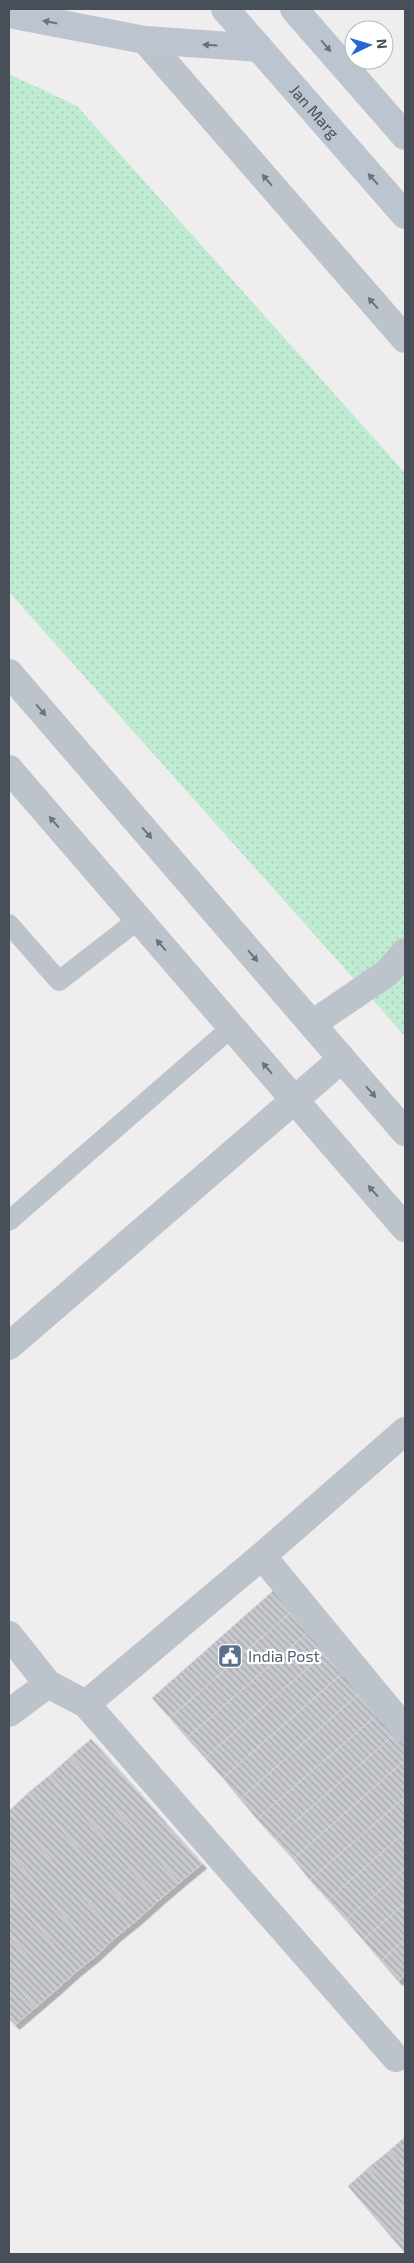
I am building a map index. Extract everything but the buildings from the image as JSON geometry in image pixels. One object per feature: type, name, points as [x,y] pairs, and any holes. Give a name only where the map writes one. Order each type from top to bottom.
[{"type":"main road","name":"Jan Marg","points":[[225,9],[405,215]]},
{"type":"main road","points":[[294,9],[405,136]]},
{"type":"main road","points":[[9,14],[146,40],[259,48]]},
{"type":"street","points":[[146,40],[405,339]]},
{"type":"street","points":[[9,673],[405,1132]]},
{"type":"street","points":[[9,769],[405,1228]]},
{"type":"street","points":[[312,1024],[387,973],[405,952]]},
{"type":"street","points":[[9,1346],[342,1059]]},
{"type":"street","points":[[86,1704],[262,1556],[405,1431]]},
{"type":"street","points":[[262,1556],[405,1729]]},
{"type":"street","points":[[9,1635],[48,1684],[86,1704],[396,2058]]},
{"type":"street","points":[[9,1713],[48,1684]]},
{"type":"lane","points":[[9,924],[59,981],[138,919]]},
{"type":"lane","points":[[9,1221],[232,1027]]},
{"type":"green space","points":[[9,74],[77,106],[405,473],[404,1035],[9,592]]},
{"type":"place","name":"India Post","points":[[230,1656]]}]
